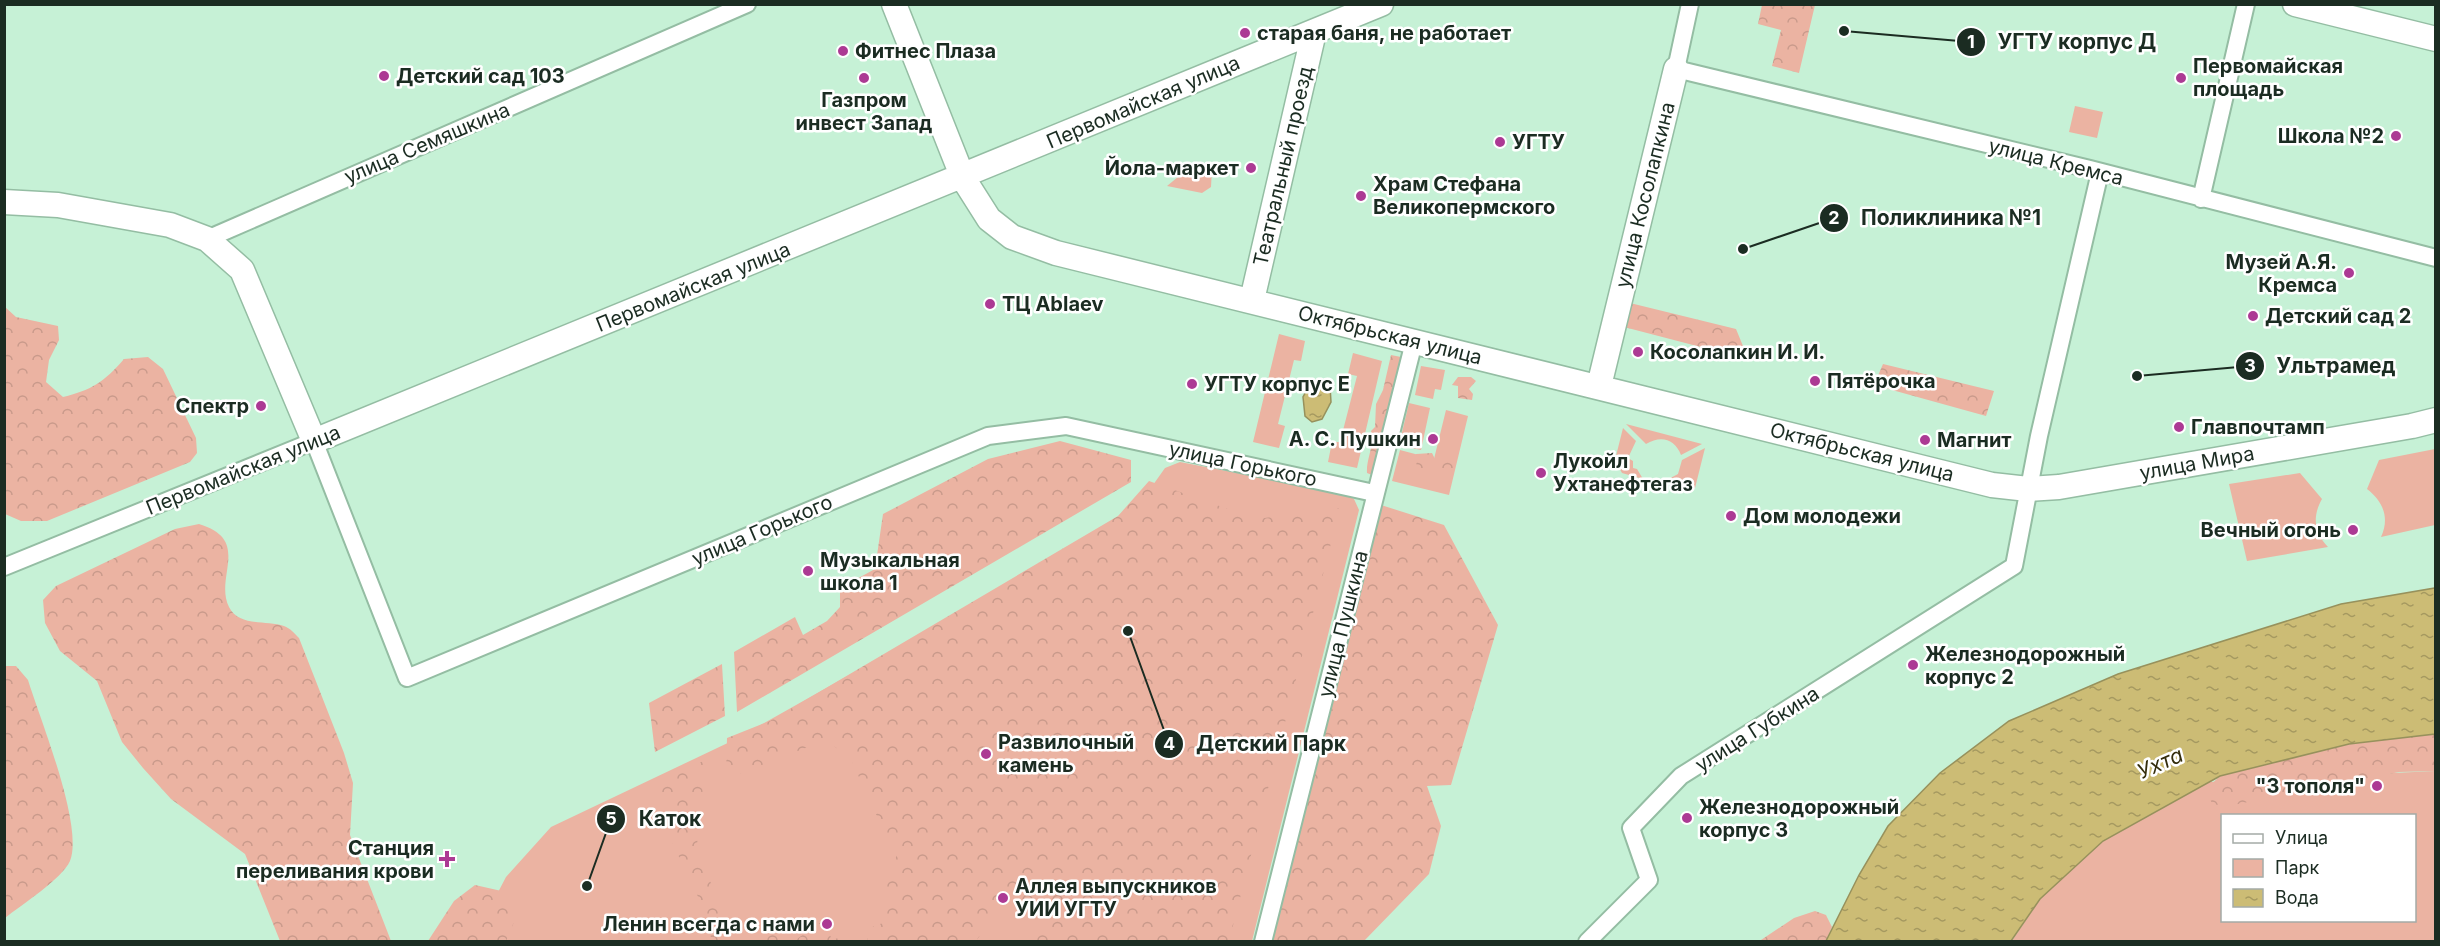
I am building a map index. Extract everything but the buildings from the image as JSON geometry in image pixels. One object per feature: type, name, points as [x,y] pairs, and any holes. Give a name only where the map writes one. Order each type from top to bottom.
[{"type":"main road","name":"Октябрьская улица","points":[[894,4],[963,178],[989,219],[1012,237],[1056,254],[1252,300],[1992,485],[2028,489]]},
{"type":"main road","name":"Первомайская улица","points":[[314,441],[963,178],[1381,4]]},
{"type":"main road","points":[[2295,4],[2436,39]]},
{"type":"main road","name":"Театральный проезд","points":[[1252,300],[1314,32]]},
{"type":"main road","name":"улица Косолапкина","points":[[1599,386],[1676,69]]},
{"type":"main road","points":[[4,202],[58,205],[170,225],[207,239],[242,270],[314,441]]},
{"type":"main road","name":"улица Мира","points":[[2028,489],[2060,487],[2436,420]]},
{"type":"street","name":"улица Семяшкина","points":[[207,239],[747,4]]},
{"type":"street","name":"улица Косолапкина","points":[[1676,69],[1690,4]]},
{"type":"street","points":[[2201,199],[2246,4]]},
{"type":"street","name":"улица Кремса","points":[[1676,69],[2100,172],[2436,258]]},
{"type":"street","points":[[2028,489],[2100,172]]},
{"type":"street","name":"улица Пушкина","points":[[1263,942],[1374,493],[1414,342]]},
{"type":"street","name":"улица Горького","points":[[314,441],[407,678],[988,436],[1066,426],[1374,493]]},
{"type":"street","name":"Первомайская улица","points":[[4,567],[314,441]]},
{"type":"street","name":"улица Губкина","points":[[1587,942],[1649,880],[1630,828],[1681,776],[2014,566],[2028,489]]},
{"type":"green space","points":[[1762,5],[1815,5],[1799,73],[1772,66],[1781,30],[1758,24]]},
{"type":"green space","points":[[2075,106],[2103,112],[2097,138],[2069,132]]},
{"type":"green space","points":[[1209,165],[1212,168],[1211,187],[1202,193],[1167,186],[1184,172]]},
{"type":"green space","points":[[1630,303],[1736,329],[1743,346],[1739,357],[1624,327]]},
{"type":"green space","points":[[4,306],[16,317],[58,326],[59,340],[49,360],[46,382],[63,397],[97,384],[124,359],[148,357],[163,369],[196,438],[197,453],[190,462],[47,521],[21,521],[5,514]]},
{"type":"green space","points":[[1279,334],[1305,341],[1301,361],[1294,360],[1278,424],[1285,426],[1279,448],[1253,442]]},
{"type":"green space","points":[[1353,353],[1382,361],[1357,468],[1328,462],[1332,442],[1340,442],[1357,376],[1348,374]]},
{"type":"green space","points":[[1391,355],[1401,357],[1404,361],[1372,475],[1367,473],[1372,442],[1371,431],[1375,427],[1376,404],[1383,390]]},
{"type":"green space","points":[[1883,364],[1994,391],[1986,416],[1874,385]]},
{"type":"green space","points":[[1421,366],[1445,370],[1441,390],[1435,389],[1433,399],[1415,395]]},
{"type":"green space","points":[[1458,377],[1471,377],[1476,381],[1469,389],[1473,394],[1472,400],[1458,398],[1458,386],[1452,385]]},
{"type":"green space","points":[[1409,403],[1430,408],[1421,450],[1399,445]]},
{"type":"green space","points":[[1446,410],[1468,416],[1449,495],[1392,481],[1400,450],[1434,459]]},
{"type":"green space","points":[[1626,424],[1702,444],[1681,455],[1675,445],[1667,440],[1662,439],[1646,444]]},
{"type":"green space","points":[[1623,428],[1636,441],[1628,458],[1633,461],[1633,468],[1637,469],[1643,479],[1622,473],[1615,460]]},
{"type":"green space","points":[[1060,441],[1131,460],[1131,482],[737,712],[734,652],[795,617],[803,635],[827,621],[840,607],[840,588],[875,569],[883,514],[988,459]]},
{"type":"green space","points":[[1446,443],[1455,450],[1456,462],[1448,481],[1436,474],[1425,478],[1417,476],[1416,454],[1432,453],[1435,459],[1443,454],[1442,446]]},
{"type":"green space","points":[[1705,448],[1695,488],[1663,482],[1678,474],[1682,460]]},
{"type":"green space","points":[[2435,449],[2435,525],[2381,537],[2385,523],[2383,510],[2381,504],[2367,489],[2379,460]]},
{"type":"green space","points":[[1180,462],[1345,494],[1354,499],[1359,510],[1252,941],[472,942],[506,877],[551,827],[734,740],[1131,516],[1165,468]]},
{"type":"green space","points":[[2300,473],[2322,499],[2317,512],[2316,524],[2320,536],[2328,547],[2247,561],[2229,484]]},
{"type":"green space","points":[[1149,481],[1256,519],[1340,508],[1229,941],[1035,941],[1036,898],[1005,901],[976,941],[868,941],[865,930],[885,922],[886,882],[898,852],[873,809],[851,759],[826,740],[726,779],[727,738],[770,721],[1118,516]]},
{"type":"green space","points":[[1381,505],[1444,525],[1498,625],[1451,785],[1427,786],[1441,826],[1429,874],[1364,941],[1271,942]]},
{"type":"green space","points":[[199,524],[215,531],[224,540],[228,549],[225,584],[229,607],[233,613],[239,618],[253,622],[284,626],[299,638],[344,753],[353,783],[350,835],[391,941],[280,941],[245,854],[171,799],[143,768],[122,742],[97,681],[60,651],[45,623],[43,600],[56,586],[175,529]]},
{"type":"green space","points":[[722,664],[725,716],[655,752],[649,703]]},
{"type":"green space","points":[[5,666],[16,666],[28,680],[59,772],[71,823],[73,845],[70,861],[59,876],[5,918]]},
{"type":"green space","points":[[2435,734],[2435,771],[2399,772],[2223,807],[2212,803],[2205,790],[2220,776],[2349,744]]},
{"type":"green space","points":[[706,760],[697,845],[732,941],[712,941],[701,903],[670,838],[659,779]]},
{"type":"green space","points":[[2435,771],[2435,941],[2011,942],[2040,899],[2103,841],[2220,776],[2211,782]]},
{"type":"green space","points":[[475,885],[506,892],[517,915],[506,941],[428,941],[454,901]]},
{"type":"green space","points":[[1815,911],[1826,915],[1832,927],[1826,941],[1758,942],[1794,918]]},
{"type":"green space","points":[[824,920],[832,940],[853,933],[855,941],[794,941]]},
{"type":"green space","points":[[780,924],[787,941],[752,941],[750,934]]},
{"type":"water","points":[[1322,380],[1330,386],[1331,402],[1322,419],[1312,422],[1305,416],[1303,397],[1312,381]]},
{"type":"water","name":"Ухта","points":[[2435,588],[2435,734],[2349,744],[2220,776],[2103,841],[2040,899],[2011,941],[1826,941],[1859,875],[1888,826],[1940,773],[2009,721],[2118,674],[2341,604]]},
{"type":"place","name":"УГТУ корпус Д","points":[[1844,31]]},
{"type":"place","name":"старая баня, не работает","points":[[1245,33]]},
{"type":"place","name":"Фитнес Плаза","points":[[843,51]]},
{"type":"place","name":"Детский сад 103","points":[[384,76]]},
{"type":"place","name":"Газпром инвест Запад","points":[[864,78]]},
{"type":"place","name":"Первомайская площадь","points":[[2181,78]]},
{"type":"place","name":"Школа №2","points":[[2396,136]]},
{"type":"place","name":"УГТУ","points":[[1500,142]]},
{"type":"place","name":"Йола-маркет","points":[[1251,168]]},
{"type":"place","name":"Храм Стефана Великопермского","points":[[1361,196]]},
{"type":"place","name":"Поликлиника №1","points":[[1743,249]]},
{"type":"place","name":"Музей А.Я. Кремса","points":[[2349,273]]},
{"type":"place","name":"ТЦ Ablaev","points":[[990,304]]},
{"type":"place","name":"Детский сад 2","points":[[2253,316]]},
{"type":"place","name":"Косолапкин И. И.","points":[[1638,352]]},
{"type":"place","name":"Ультрамед","points":[[2137,376]]},
{"type":"place","name":"Пятёрочка","points":[[1815,381]]},
{"type":"place","name":"УГТУ корпус Е","points":[[1192,384]]},
{"type":"place","name":"Спектр","points":[[261,406]]},
{"type":"place","name":"Главпочтамп","points":[[2179,427]]},
{"type":"place","name":"А. С. Пушкин","points":[[1433,439]]},
{"type":"place","name":"Магнит","points":[[1925,440]]},
{"type":"place","name":"Лукойл Ухтанефтегаз","points":[[1541,473]]},
{"type":"place","name":"Дом молодежи","points":[[1731,516]]},
{"type":"place","name":"Вечный огонь","points":[[2353,530]]},
{"type":"place","name":"Музыкальная школа 1","points":[[808,571]]},
{"type":"place","name":"Детский Парк","points":[[1128,631]]},
{"type":"place","name":"Железнодорожный корпус 2","points":[[1913,665]]},
{"type":"place","name":"Развилочный камень","points":[[986,754]]},
{"type":"place","name":"\"3 тополя\"","points":[[2377,786]]},
{"type":"place","name":"Железнодорожный корпус 3","points":[[1687,818]]},
{"type":"place","name":"Станция переливания крови","points":[[447,859]]},
{"type":"place","name":"Каток","points":[[587,886]]},
{"type":"place","name":"Аллея выпускников УИИ УГТУ","points":[[1003,898]]},
{"type":"place","name":"Ленин всегда с нами","points":[[827,924]]}]
